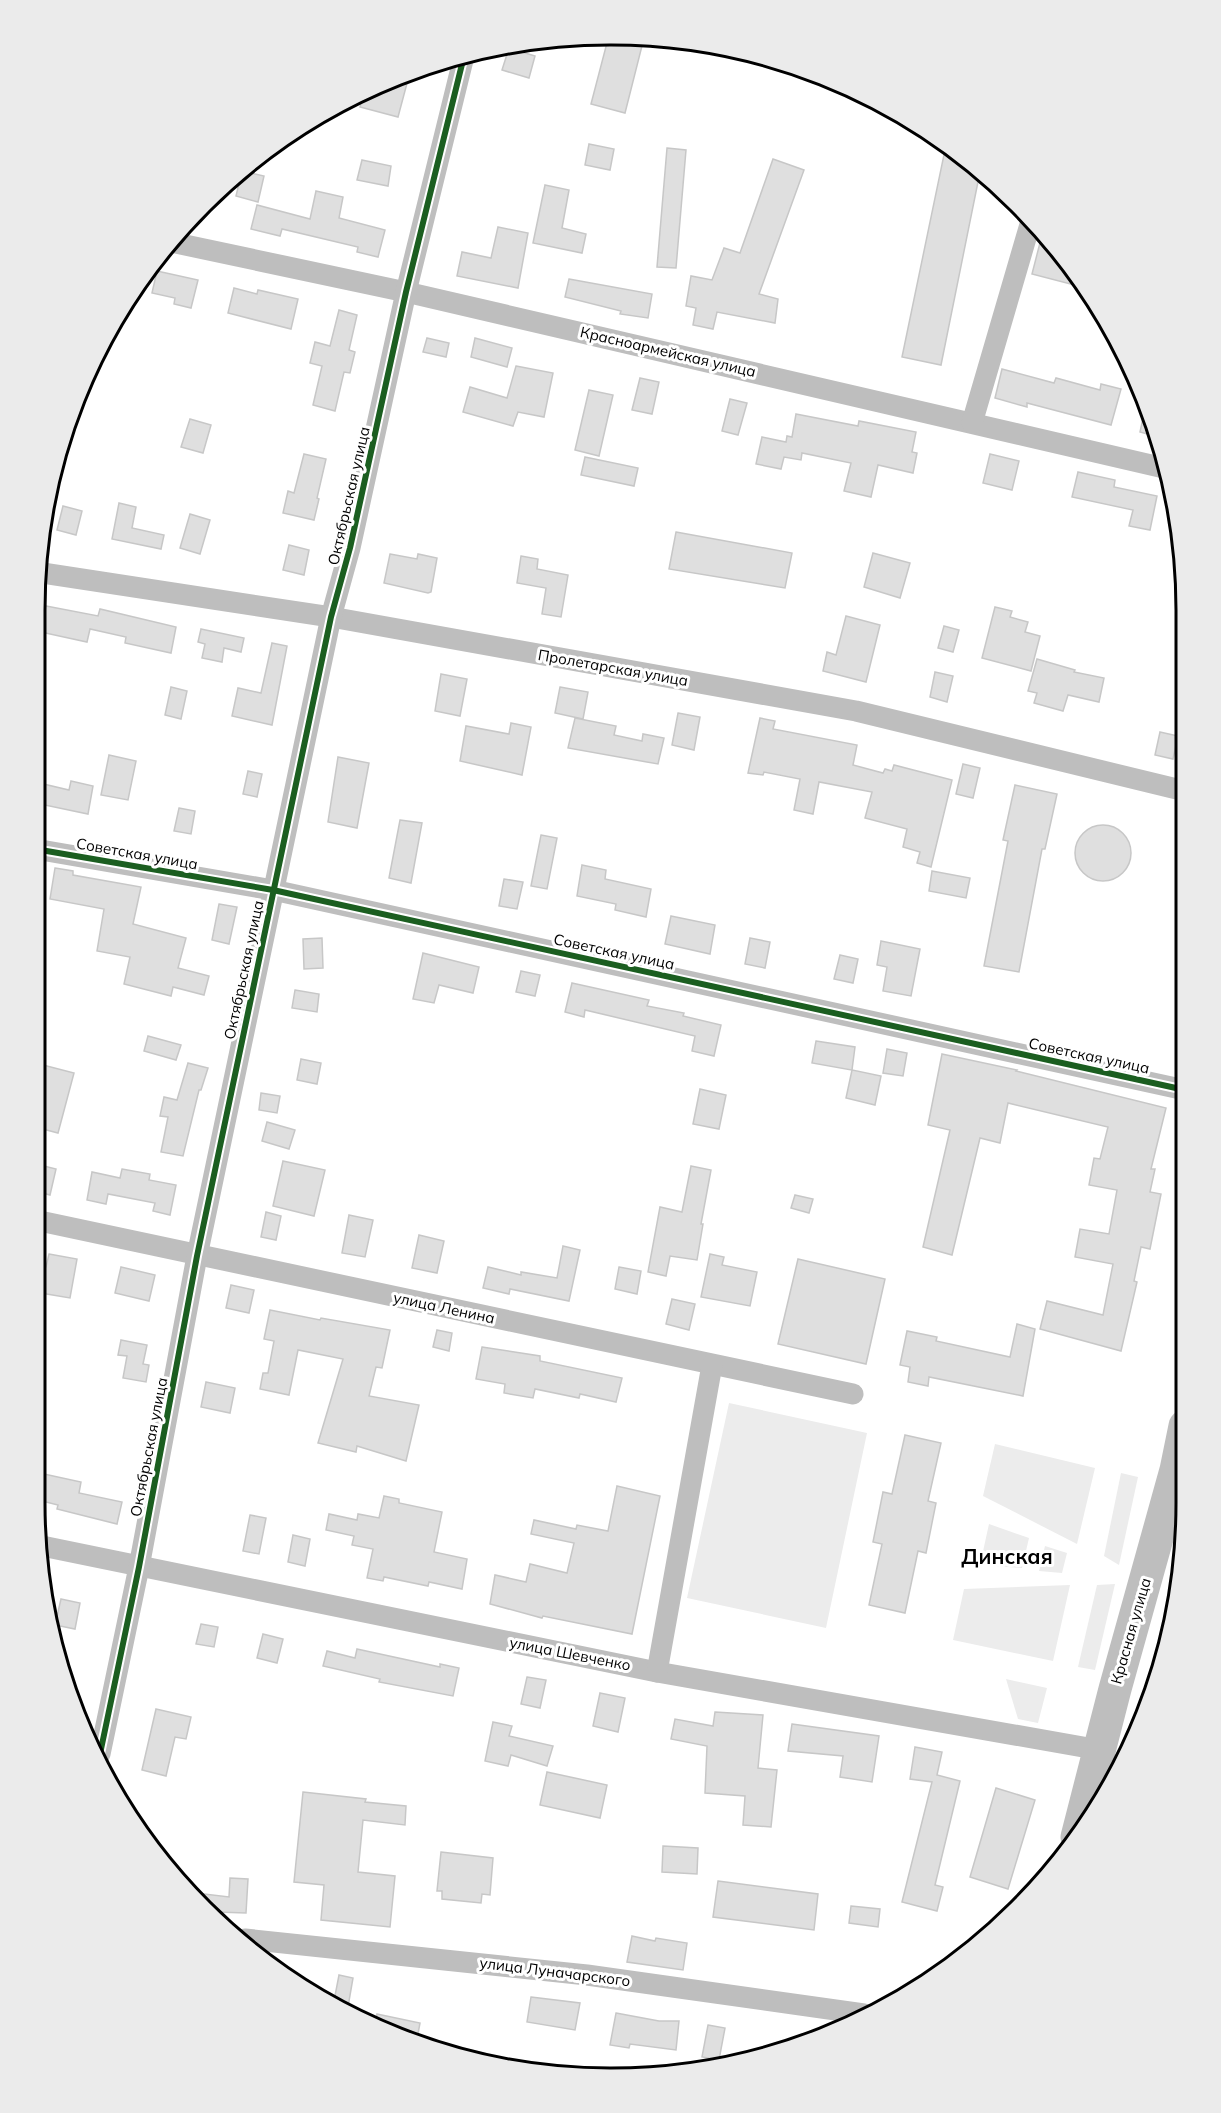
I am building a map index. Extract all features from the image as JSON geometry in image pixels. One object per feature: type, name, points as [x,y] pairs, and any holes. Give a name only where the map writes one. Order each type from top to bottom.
[{"type":"main road","name":"Красная улица","points":[[1083,1813],[1114,1689],[1176,1470]]},
{"type":"street","name":"Октябрьская улица","points":[[101,1749],[139,1567],[197,1256],[331,617],[350,548],[406,292],[462,65]]},
{"type":"street","points":[[972,423],[1028,230]]},
{"type":"street","name":"Красноармейская улица","points":[[179,245],[406,292],[1158,466]]},
{"type":"street","name":"Пролетарская улица","points":[[46,574],[331,617],[856,711],[1176,789]]},
{"type":"street","name":"Советская улица","points":[[45,851],[273,890],[1176,1088]]},
{"type":"street","name":"улица Ленина","points":[[45,1222],[853,1394]]},
{"type":"street","points":[[657,1672],[712,1365]]},
{"type":"street","name":"улица Шевченко","points":[[47,1547],[657,1672],[1100,1750]]},
{"type":"street","name":"улица Луначарского","points":[[252,1940],[587,1975],[855,2013]]},
{"type":"shaded area","points":[[729,1403],[867,1433],[826,1628],[687,1598]]},
{"type":"shaded area","points":[[995,1444],[1095,1468],[1077,1544],[983,1496]]},
{"type":"shaded area","points":[[1121,1473],[1138,1477],[1119,1565],[1104,1556]]},
{"type":"shaded area","points":[[989,1524],[1029,1538],[1022,1568],[980,1565]]},
{"type":"shaded area","points":[[1045,1546],[1067,1553],[1062,1573],[1039,1571]]},
{"type":"shaded area","points":[[1115,1584],[1095,1670],[1078,1667],[1097,1585]]},
{"type":"shaded area","points":[[1070,1585],[1053,1661],[953,1640],[964,1589]]},
{"type":"shaded area","points":[[1006,1679],[1047,1688],[1038,1723],[1018,1719]]},
{"type":"building","points":[[606,45],[642,46],[625,113],[591,104]]},
{"type":"building","points":[[523,52],[535,56],[529,78],[502,70],[507,55]]},
{"type":"building","points":[[407,83],[398,117],[360,107],[361,102]]},
{"type":"building","points":[[589,144],[614,149],[610,170],[585,165]]},
{"type":"building","points":[[667,148],[686,150],[676,268],[657,267]]},
{"type":"building","points":[[944,154],[978,181],[941,365],[902,357]]},
{"type":"building","points":[[773,159],[804,170],[759,294],[778,299],[775,323],[717,312],[713,329],[693,325],[696,308],[686,306],[691,276],[712,280],[724,248],[740,253]]},
{"type":"building","points":[[362,160],[391,166],[388,186],[357,180]]},
{"type":"building","points":[[252,173],[264,176],[258,202],[236,196],[239,184]]},
{"type":"building","points":[[545,185],[569,190],[562,228],[586,234],[582,253],[533,243]]},
{"type":"building","points":[[316,191],[343,197],[339,218],[385,230],[378,257],[357,252],[358,247],[282,229],[280,236],[251,229],[257,205],[310,219]]},
{"type":"building","points":[[498,227],[528,233],[518,288],[457,276],[462,252],[491,258]]},
{"type":"building","points":[[1040,243],[1073,285],[1032,274]]},
{"type":"building","points":[[158,271],[198,280],[191,308],[174,304],[175,298],[152,293]]},
{"type":"building","points":[[569,279],[652,294],[648,318],[620,314],[621,311],[565,297]]},
{"type":"building","points":[[234,288],[257,294],[258,290],[298,299],[291,329],[228,313]]},
{"type":"building","points":[[339,310],[357,315],[349,350],[355,352],[350,373],[344,372],[335,411],[313,405],[322,366],[310,363],[315,342],[330,346]]},
{"type":"building","points":[[427,338],[449,343],[446,357],[423,352]]},
{"type":"building","points":[[475,338],[512,348],[507,367],[471,357]]},
{"type":"building","points":[[516,366],[553,373],[544,417],[518,412],[513,426],[463,412],[470,387],[507,398]]},
{"type":"building","points":[[1002,369],[1054,383],[1056,378],[1100,390],[1101,384],[1121,389],[1111,425],[1027,403],[1027,407],[995,398]]},
{"type":"building","points":[[640,378],[659,382],[652,414],[632,410]]},
{"type":"building","points":[[589,390],[613,395],[599,456],[575,450]]},
{"type":"building","points":[[730,399],[747,403],[738,435],[722,431]]},
{"type":"building","points":[[796,414],[858,426],[859,421],[916,432],[912,452],[917,453],[913,473],[878,465],[871,497],[844,491],[851,463],[802,453],[801,460],[784,457],[781,469],[756,464],[762,437],[786,442],[787,436],[792,437]]},
{"type":"building","points":[[190,419],[211,425],[203,453],[181,447]]},
{"type":"building","points":[[1143,420],[1148,434],[1140,432]]},
{"type":"building","points":[[304,454],[326,459],[314,520],[283,513],[288,491],[294,493]]},
{"type":"building","points":[[990,454],[1019,461],[1012,490],[983,483]]},
{"type":"building","points":[[585,457],[638,468],[634,486],[581,475]]},
{"type":"building","points":[[1078,472],[1115,480],[1114,487],[1157,496],[1150,530],[1129,526],[1133,510],[1072,497]]},
{"type":"building","points":[[119,503],[136,507],[132,528],[164,535],[161,549],[112,539]]},
{"type":"building","points":[[63,506],[82,511],[76,535],[57,530]]},
{"type":"building","points":[[190,514],[210,520],[200,554],[180,548]]},
{"type":"building","points":[[676,532],[792,553],[785,588],[669,569]]},
{"type":"building","points":[[289,545],[309,550],[304,575],[283,570]]},
{"type":"building","points":[[873,553],[910,563],[900,598],[864,587]]},
{"type":"building","points":[[390,554],[417,559],[418,554],[437,558],[431,592],[384,583]]},
{"type":"building","points":[[521,556],[538,559],[537,569],[568,575],[561,617],[542,614],[546,588],[517,583]]},
{"type":"building","points":[[45,606],[98,616],[100,609],[176,627],[171,653],[125,643],[126,637],[90,629],[87,642],[45,633]]},
{"type":"building","points":[[995,607],[1012,611],[1010,617],[1028,622],[1025,632],[1040,636],[1031,671],[982,658]]},
{"type":"building","points":[[846,616],[880,625],[866,682],[823,671],[827,652],[836,655]]},
{"type":"building","points":[[944,626],[959,630],[953,652],[938,648]]},
{"type":"building","points":[[201,629],[244,638],[241,652],[224,648],[222,662],[202,658],[205,644],[198,642]]},
{"type":"building","points":[[272,643],[287,646],[272,725],[232,716],[238,688],[261,693]]},
{"type":"building","points":[[1037,659],[1075,670],[1074,672],[1104,678],[1099,702],[1068,695],[1063,711],[1034,703],[1037,693],[1028,691]]},
{"type":"building","points":[[935,672],[953,676],[947,702],[930,697]]},
{"type":"building","points":[[441,674],[467,679],[460,716],[435,711]]},
{"type":"building","points":[[171,687],[187,691],[181,719],[165,715]]},
{"type":"building","points":[[560,687],[588,692],[583,719],[555,713]]},
{"type":"building","points":[[678,713],[700,717],[694,750],[672,745]]},
{"type":"building","points":[[575,718],[616,726],[614,735],[642,741],[643,734],[664,738],[658,764],[568,748]]},
{"type":"building","points":[[760,718],[775,721],[773,729],[857,745],[853,765],[883,773],[885,769],[892,771],[894,765],[952,780],[931,867],[917,863],[920,852],[903,847],[907,829],[865,818],[872,792],[819,782],[813,814],[794,810],[800,779],[764,772],[763,775],[748,773]]},
{"type":"building","points":[[511,723],[531,727],[522,775],[460,761],[466,726],[509,734]]},
{"type":"building","points":[[1160,732],[1176,736],[1173,759],[1155,755]]},
{"type":"building","points":[[109,755],[136,761],[128,800],[101,795]]},
{"type":"building","points":[[338,757],[369,763],[357,828],[328,822]]},
{"type":"building","points":[[963,764],[980,768],[973,798],[956,794]]},
{"type":"building","points":[[248,771],[262,774],[257,797],[243,794]]},
{"type":"building","points":[[71,781],[93,786],[88,814],[45,805],[45,784],[69,790]]},
{"type":"building","points":[[1015,785],[1057,794],[1045,849],[1042,849],[1019,972],[984,966],[1008,841],[1003,840]]},
{"type":"building","points":[[179,808],[195,811],[191,834],[174,831]]},
{"type":"building","points":[[400,820],[422,823],[411,883],[389,878]]},
{"type":"building","points":[[1098,825],[1108,825],[1123,833],[1129,842],[1131,853],[1129,864],[1123,873],[1108,881],[1098,881],[1087,876],[1080,869],[1075,858],[1075,848],[1080,837],[1087,830]]},
{"type":"building","points":[[541,835],[557,838],[547,889],[531,886]]},
{"type":"building","points":[[582,865],[606,870],[605,879],[651,889],[646,917],[615,910],[616,904],[577,896]]},
{"type":"building","points":[[55,868],[73,871],[73,875],[141,887],[133,924],[186,938],[178,968],[209,976],[204,995],[173,987],[171,996],[124,984],[130,957],[97,951],[104,909],[50,899]]},
{"type":"building","points":[[932,871],[970,878],[966,898],[929,891]]},
{"type":"building","points":[[504,879],[523,882],[517,909],[499,906]]},
{"type":"building","points":[[219,904],[237,907],[229,944],[212,940]]},
{"type":"building","points":[[671,916],[715,925],[710,954],[665,944]]},
{"type":"building","points":[[322,938],[323,968],[304,969],[303,939]]},
{"type":"building","points":[[750,938],[770,942],[765,968],[745,964]]},
{"type":"building","points":[[881,941],[920,949],[911,996],[883,991],[887,967],[877,965]]},
{"type":"building","points":[[423,953],[479,967],[473,993],[439,985],[434,1003],[413,999]]},
{"type":"building","points":[[840,955],[858,959],[853,983],[834,979]]},
{"type":"building","points":[[521,971],[540,975],[535,996],[516,992]]},
{"type":"building","points":[[572,983],[649,1000],[647,1006],[684,1013],[683,1016],[721,1025],[714,1056],[692,1051],[695,1036],[585,1010],[584,1017],[565,1012]]},
{"type":"building","points":[[295,990],[319,994],[317,1012],[292,1008]]},
{"type":"building","points":[[148,1036],[181,1045],[176,1060],[144,1051]]},
{"type":"building","points":[[816,1041],[855,1047],[852,1070],[812,1063]]},
{"type":"building","points":[[887,1049],[907,1053],[903,1076],[883,1073]]},
{"type":"building","points":[[942,1054],[1017,1070],[1166,1108],[1151,1169],[1155,1169],[1150,1192],[1161,1194],[1150,1249],[1141,1247],[1134,1281],[1137,1282],[1121,1351],[1040,1329],[1047,1301],[1103,1315],[1113,1264],[1075,1257],[1080,1229],[1109,1234],[1117,1190],[1089,1185],[1094,1158],[1100,1159],[1108,1127],[1008,1103],[1000,1143],[980,1138],[952,1255],[923,1247],[950,1130],[928,1125]]},
{"type":"building","points":[[301,1059],[321,1063],[317,1084],[297,1080]]},
{"type":"building","points":[[188,1063],[208,1068],[201,1090],[199,1090],[183,1156],[161,1152],[168,1117],[160,1116],[164,1097],[177,1100]]},
{"type":"building","points":[[45,1066],[74,1073],[58,1133],[45,1130]]},
{"type":"building","points":[[852,1070],[881,1076],[875,1105],[846,1098]]},
{"type":"building","points":[[700,1089],[726,1095],[719,1129],[693,1124]]},
{"type":"building","points":[[261,1093],[280,1096],[277,1113],[259,1110]]},
{"type":"building","points":[[267,1122],[295,1130],[289,1149],[262,1141]]},
{"type":"building","points":[[283,1161],[325,1170],[314,1216],[273,1206]]},
{"type":"building","points":[[45,1166],[56,1169],[50,1195],[45,1194]]},
{"type":"building","points":[[691,1166],[711,1170],[697,1260],[670,1256],[666,1276],[648,1272],[660,1207],[682,1212]]},
{"type":"building","points":[[122,1169],[150,1174],[149,1180],[176,1185],[170,1215],[153,1211],[155,1203],[108,1194],[106,1204],[87,1200],[92,1172],[120,1178]]},
{"type":"building","points":[[795,1195],[813,1199],[809,1213],[791,1208]]},
{"type":"building","points":[[266,1212],[281,1216],[276,1240],[261,1237]]},
{"type":"building","points":[[349,1215],[373,1220],[365,1257],[342,1253]]},
{"type":"building","points":[[419,1235],[444,1241],[437,1273],[412,1268]]},
{"type":"building","points":[[563,1246],[580,1250],[569,1301],[510,1289],[509,1294],[483,1288],[488,1267],[521,1275],[521,1272],[557,1278]]},
{"type":"building","points":[[49,1254],[77,1259],[70,1298],[45,1294]]},
{"type":"building","points":[[710,1254],[724,1257],[722,1265],[757,1272],[750,1306],[701,1297]]},
{"type":"building","points":[[798,1259],[885,1279],[866,1364],[778,1344]]},
{"type":"building","points":[[121,1267],[155,1275],[149,1301],[115,1293]]},
{"type":"building","points":[[619,1267],[641,1271],[637,1294],[615,1289]]},
{"type":"building","points":[[231,1285],[254,1290],[249,1313],[226,1308]]},
{"type":"building","points":[[672,1299],[695,1304],[689,1330],[666,1324]]},
{"type":"building","points":[[270,1310],[390,1330],[382,1368],[376,1367],[369,1396],[419,1405],[406,1461],[357,1446],[356,1452],[318,1443],[343,1359],[298,1350],[289,1395],[260,1389],[263,1373],[268,1373],[274,1341],[264,1339]]},
{"type":"building","points":[[1017,1324],[1035,1329],[1023,1396],[929,1377],[928,1386],[908,1382],[910,1367],[900,1365],[907,1331],[937,1337],[936,1341],[1010,1357]]},
{"type":"building","points":[[437,1330],[452,1333],[449,1351],[433,1347]]},
{"type":"building","points":[[121,1340],[147,1345],[143,1364],[149,1365],[146,1382],[123,1378],[127,1356],[118,1355]]},
{"type":"building","points":[[482,1347],[540,1356],[540,1361],[622,1378],[616,1402],[580,1394],[579,1398],[535,1389],[533,1398],[504,1393],[505,1384],[476,1379]]},
{"type":"building","points":[[206,1382],[235,1388],[230,1413],[201,1407]]},
{"type":"building","points":[[905,1435],[941,1443],[928,1501],[936,1503],[926,1553],[918,1551],[905,1613],[869,1605],[882,1544],[873,1542],[883,1492],[892,1494]]},
{"type":"building","points":[[45,1474],[81,1482],[79,1493],[122,1502],[117,1524],[57,1509],[58,1505],[45,1502]]},
{"type":"building","points":[[617,1486],[660,1496],[632,1634],[543,1616],[542,1618],[490,1604],[495,1575],[526,1582],[530,1564],[567,1573],[574,1543],[531,1534],[534,1520],[576,1529],[577,1525],[608,1531]]},
{"type":"building","points":[[384,1496],[399,1499],[399,1503],[442,1512],[434,1552],[467,1559],[462,1589],[429,1582],[428,1586],[384,1577],[383,1581],[367,1578],[373,1549],[352,1545],[354,1536],[326,1530],[329,1514],[357,1520],[358,1514],[379,1518]]},
{"type":"building","points":[[250,1515],[266,1518],[259,1554],[243,1551]]},
{"type":"building","points":[[293,1535],[310,1539],[305,1566],[288,1562]]},
{"type":"building","points":[[61,1599],[80,1603],[75,1629],[59,1626],[57,1617]]},
{"type":"building","points":[[201,1624],[218,1627],[214,1647],[196,1644]]},
{"type":"building","points":[[263,1634],[283,1639],[277,1663],[257,1658]]},
{"type":"building","points":[[357,1649],[440,1667],[440,1664],[459,1668],[453,1696],[379,1682],[380,1679],[323,1666],[327,1651],[355,1658]]},
{"type":"building","points":[[527,1677],[546,1680],[540,1708],[521,1704]]},
{"type":"building","points":[[600,1693],[625,1698],[618,1732],[593,1726]]},
{"type":"building","points":[[156,1709],[191,1717],[186,1739],[175,1737],[166,1776],[142,1770]]},
{"type":"building","points":[[715,1712],[763,1715],[758,1768],[777,1770],[771,1827],[743,1825],[745,1796],[705,1793],[707,1746],[671,1739],[675,1719],[713,1726]]},
{"type":"building","points":[[493,1722],[512,1726],[509,1736],[553,1746],[547,1766],[511,1755],[508,1766],[485,1761]]},
{"type":"building","points":[[792,1724],[879,1736],[872,1782],[840,1777],[843,1756],[788,1751]]},
{"type":"building","points":[[915,1747],[942,1752],[937,1775],[960,1781],[935,1885],[943,1887],[937,1911],[902,1902],[932,1782],[910,1779]]},
{"type":"building","points":[[547,1772],[607,1785],[600,1818],[540,1805]]},
{"type":"building","points":[[996,1788],[1035,1800],[1008,1889],[970,1877]]},
{"type":"building","points":[[303,1792],[406,1806],[405,1825],[363,1820],[358,1872],[395,1876],[390,1927],[321,1920],[324,1885],[294,1882]]},
{"type":"building","points":[[663,1846],[698,1848],[697,1874],[662,1872]]},
{"type":"building","points":[[441,1852],[493,1858],[490,1895],[482,1894],[481,1903],[442,1899],[442,1891],[437,1891]]},
{"type":"building","points":[[230,1878],[248,1879],[246,1913],[222,1912],[203,1894],[229,1897]]},
{"type":"building","points":[[718,1881],[818,1894],[814,1930],[713,1917]]},
{"type":"building","points":[[851,1906],[880,1909],[878,1927],[849,1923]]},
{"type":"building","points":[[632,1936],[655,1941],[656,1938],[687,1943],[683,1970],[627,1962]]},
{"type":"building","points":[[339,1975],[353,1978],[349,2004],[335,1996]]},
{"type":"building","points":[[531,1997],[580,2003],[575,2030],[527,2022]]},
{"type":"building","points":[[616,2013],[659,2021],[679,2021],[676,2050],[630,2044],[629,2048],[610,2045]]},
{"type":"building","points":[[377,2014],[420,2023],[418,2034],[394,2025],[376,2017]]},
{"type":"building","points":[[708,2025],[725,2028],[720,2057],[702,2057]]},
{"type":"cycle path","points":[[101,1749],[139,1567],[197,1256],[331,617],[350,548],[406,292],[462,65]]},
{"type":"cycle path","points":[[45,851],[273,890],[1176,1088]]},
{"type":"district","name":"Динская","points":[[1007,1557]]}]
